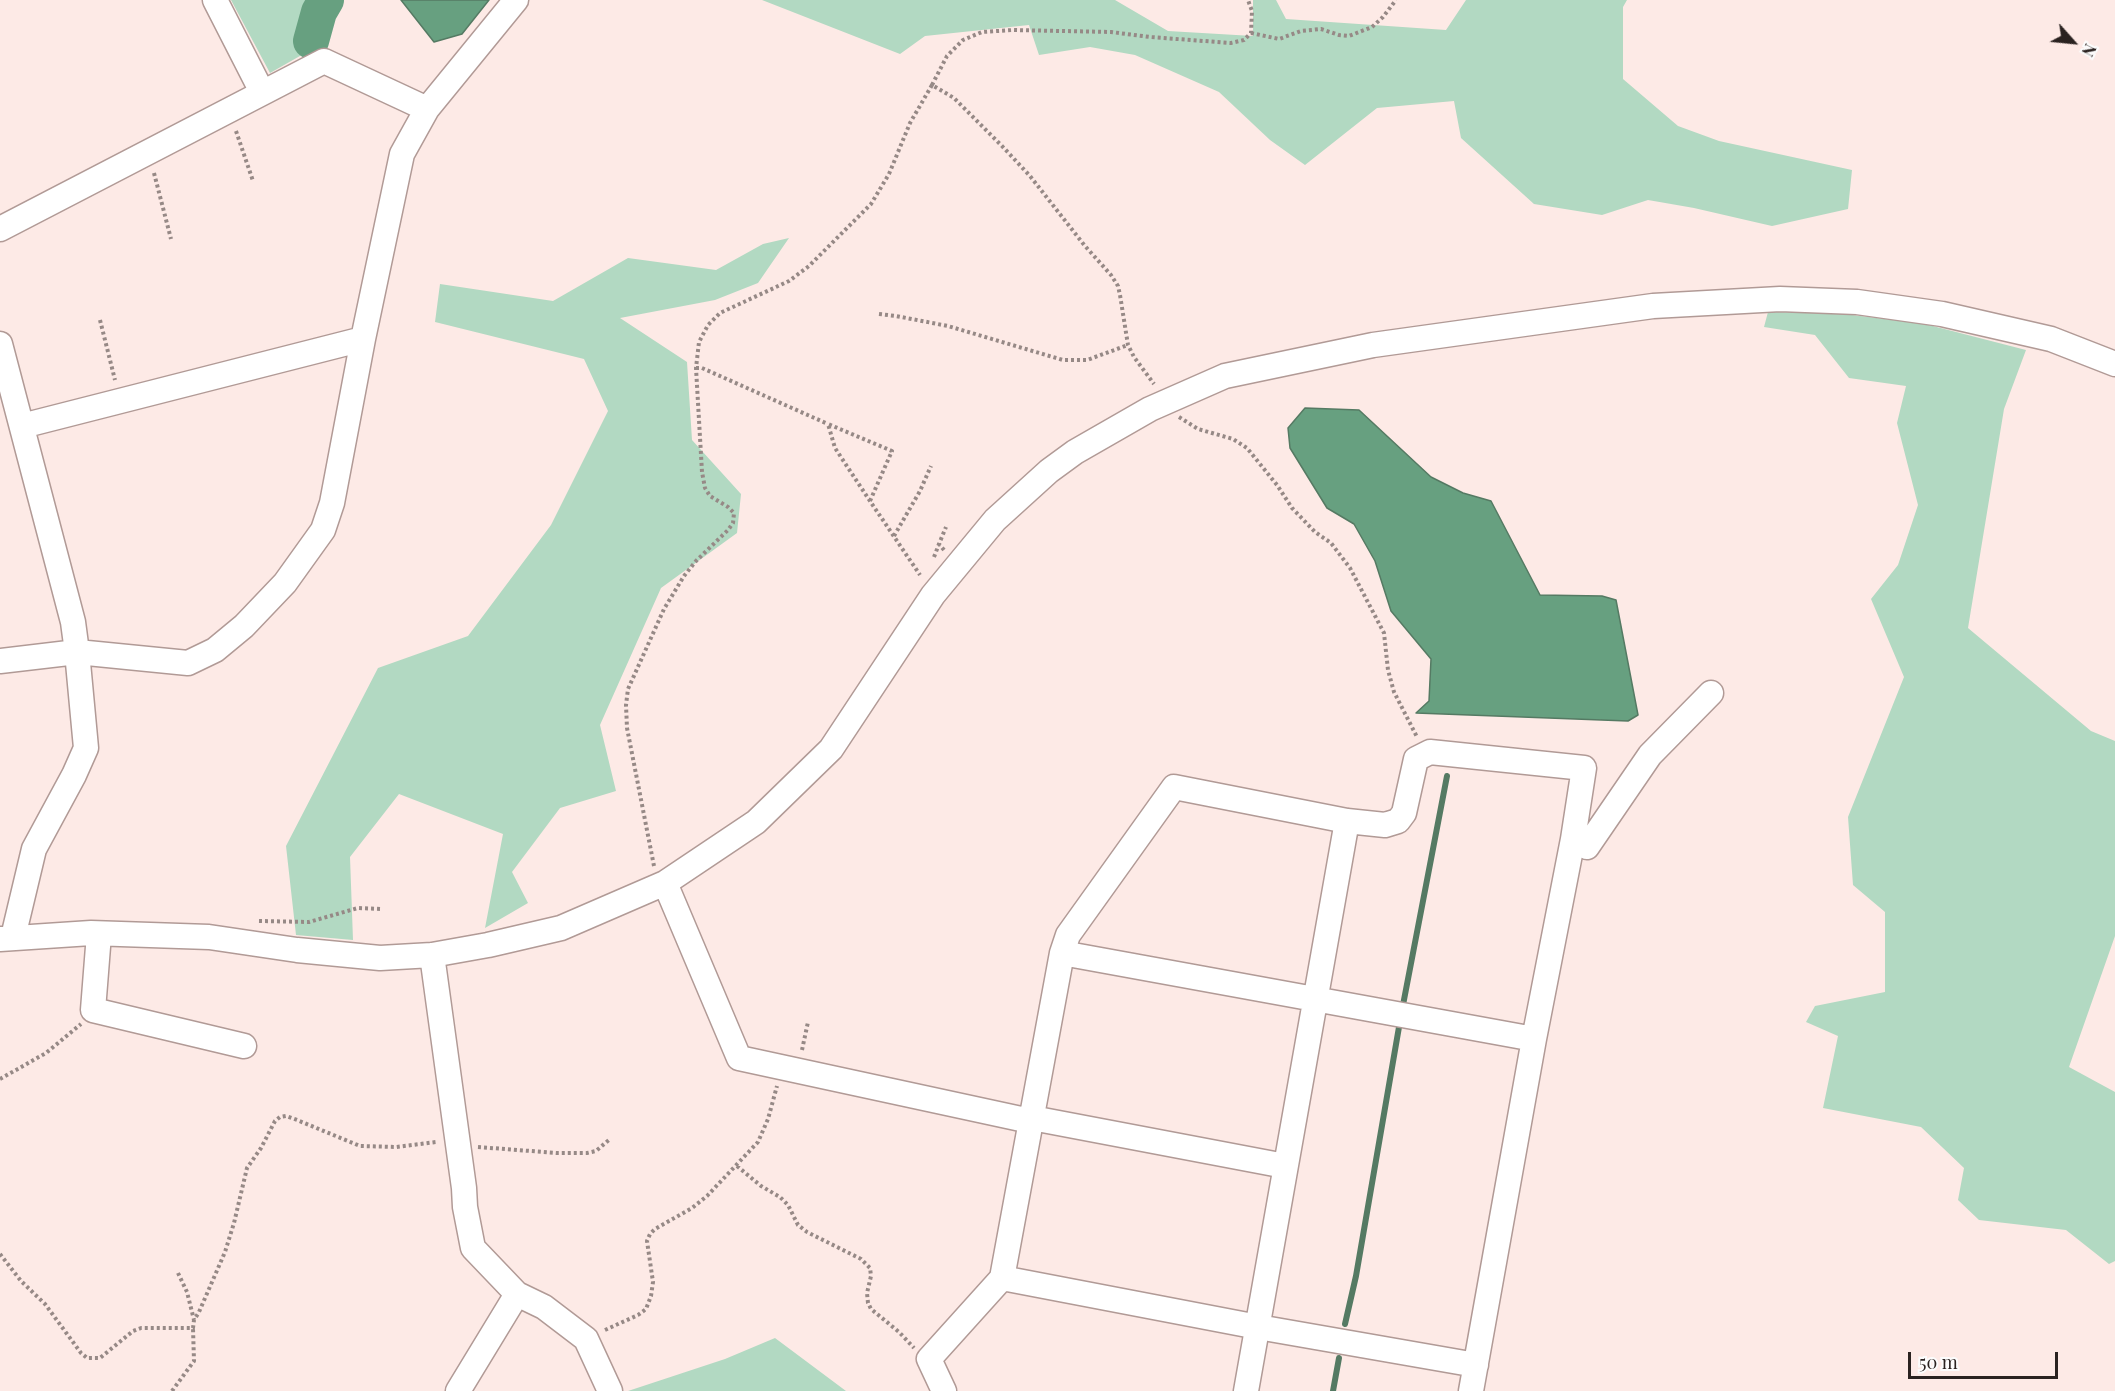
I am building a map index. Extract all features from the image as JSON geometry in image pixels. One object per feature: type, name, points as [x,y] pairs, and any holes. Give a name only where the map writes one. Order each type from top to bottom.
[{"type":"street","points":[[215,0],[262,92]]},
{"type":"street","points":[[0,661],[77,652],[188,663],[215,650],[244,626],[285,583],[323,530],[332,503],[363,339],[402,154],[427,109],[516,0]]},
{"type":"street","points":[[0,229],[324,61],[427,109]]},
{"type":"street","points":[[0,344],[73,622],[86,748],[34,849],[7,938],[99,934],[209,937],[297,950],[380,958],[432,955],[561,928],[662,884],[756,822],[831,749],[933,595],[995,519],[1049,471],[1075,452],[1149,409],[1225,376],[1373,345],[1653,306],[1780,299],[1857,302],[1942,314],[2051,339],[2115,364]]},
{"type":"street","points":[[22,426],[363,339]]},
{"type":"street","points":[[1573,839],[1587,847],[1650,755],[1711,693]]},
{"type":"street","points":[[944,1391],[929,1359],[1002,1278],[1062,953],[1068,935],[1174,787],[1347,822],[1385,825],[1398,821],[1404,813],[1416,759],[1430,752],[1584,768],[1472,1391]]},
{"type":"street","points":[[1245,1391],[1347,822]]},
{"type":"street","points":[[662,884],[740,1058],[1021,1119],[1032,1118],[1285,1166]]},
{"type":"street","points":[[99,934],[93,1010],[244,1046]]},
{"type":"street","points":[[1062,953],[1534,1038]]},
{"type":"street","points":[[432,955],[465,1207],[473,1248],[517,1294],[544,1307],[586,1339],[610,1391]]},
{"type":"street","points":[[1002,1278],[1258,1327],[1476,1365]]},
{"type":"street","points":[[458,1391],[517,1294]]},
{"type":"path","points":[[662,884],[655,871],[627,729],[626,705],[628,689],[664,609],[696,561],[733,523],[734,513],[710,496],[705,488],[702,472],[696,368],[699,342],[708,325],[720,313],[789,281],[809,266],[871,204],[889,174],[910,123],[947,56],[963,40],[982,32],[1013,30],[1111,32],[1231,43],[1244,40],[1251,33],[1252,11],[1248,0]]},
{"type":"path","points":[[1251,33],[1279,39],[1301,31],[1321,29],[1349,36],[1372,27],[1396,0]]},
{"type":"path","points":[[932,85],[954,98],[1009,153],[1111,275],[1118,286],[1128,345],[1134,357],[1176,415],[1198,429],[1233,439],[1247,448],[1277,485],[1292,508],[1315,532],[1331,543],[1366,598],[1384,633],[1388,670],[1394,692],[1425,754]]},
{"type":"path","points":[[229,109],[253,181]]},
{"type":"path","points":[[147,152],[154,170],[171,239]]},
{"type":"path","points":[[879,314],[948,326],[1063,360],[1074,361],[1104,355],[1128,345]]},
{"type":"path","points":[[100,320],[120,401]]},
{"type":"path","points":[[696,368],[702,368],[892,451],[870,501]]},
{"type":"path","points":[[828,424],[835,448],[920,575]]},
{"type":"path","points":[[894,536],[920,491],[931,466]]},
{"type":"path","points":[[249,920],[309,922],[358,908],[383,909]]},
{"type":"path","points":[[0,1079],[46,1053],[93,1010]]},
{"type":"path","points":[[586,1339],[646,1309],[653,1282],[647,1241],[650,1234],[656,1228],[692,1208],[737,1166],[758,1142],[808,1022]]},
{"type":"path","points":[[194,1320],[225,1252],[247,1168],[275,1121],[280,1117],[285,1116],[297,1120],[360,1146],[458,1144],[557,1153],[587,1153],[596,1150],[610,1139]]},
{"type":"path","points":[[737,1166],[761,1186],[780,1197],[788,1205],[798,1225],[807,1232],[861,1259],[870,1268],[871,1276],[867,1293],[868,1303],[872,1310],[899,1332],[916,1352],[929,1359]]},
{"type":"path","points":[[0,1254],[21,1281],[45,1304],[87,1358],[100,1358],[133,1331],[141,1328],[193,1328]]},
{"type":"path","points":[[172,1391],[194,1361],[194,1320],[187,1292],[178,1273]]},
{"type":"shaded area","points":[[231,0],[319,0],[301,35],[307,52],[270,73]]},
{"type":"shaded area","points":[[401,0],[489,0],[462,34],[434,42]]},
{"type":"shaded area","points":[[762,0],[1115,0],[1168,31],[1253,36],[1253,0],[1276,0],[1286,19],[1446,30],[1466,0],[1627,0],[1623,7],[1623,79],[1678,126],[1719,141],[1852,170],[1848,209],[1772,226],[1648,200],[1602,215],[1534,204],[1461,138],[1454,101],[1377,108],[1305,165],[1270,140],[1219,92],[1135,55],[1090,47],[1039,55],[1029,25],[925,36],[900,54]]},
{"type":"shaded area","points":[[789,238],[758,283],[715,300],[620,318],[687,362],[692,440],[741,494],[737,533],[661,588],[600,725],[616,791],[560,808],[512,872],[528,903],[485,928],[503,834],[399,794],[350,857],[353,940],[296,935],[286,846],[378,668],[468,636],[551,525],[608,411],[584,359],[435,322],[440,284],[553,301],[628,258],[716,270],[763,244]]},
{"type":"shaded area","points":[[1768,312],[1836,313],[1925,324],[2026,350],[2004,409],[1968,628],[2091,731],[2115,741],[2115,936],[2069,1067],[2115,1092],[2115,1261],[2109,1264],[2066,1230],[1979,1220],[1958,1200],[1964,1168],[1921,1127],[1823,1108],[1838,1036],[1806,1022],[1815,1006],[1885,992],[1885,912],[1853,885],[1848,817],[1904,677],[1871,599],[1898,565],[1918,505],[1897,423],[1906,386],[1849,378],[1815,335],[1764,327]]},
{"type":"shaded area","points":[[1305,408],[1359,410],[1431,477],[1463,493],[1491,501],[1540,595],[1602,596],[1616,600],[1638,715],[1628,721],[1416,713],[1429,701],[1431,659],[1391,611],[1375,561],[1354,524],[1327,508],[1290,448],[1288,428]]},
{"type":"shaded area","points":[[775,1338],[846,1391],[628,1391],[725,1359]]},
{"type":"waterway","points":[[311,41],[319,12],[326,0]]},
{"type":"waterway","points":[[1403,1005],[1447,776]]},
{"type":"waterway","points":[[1345,1324],[1356,1276],[1399,1027]]},
{"type":"waterway","points":[[1333,1391],[1339,1358]]}]
